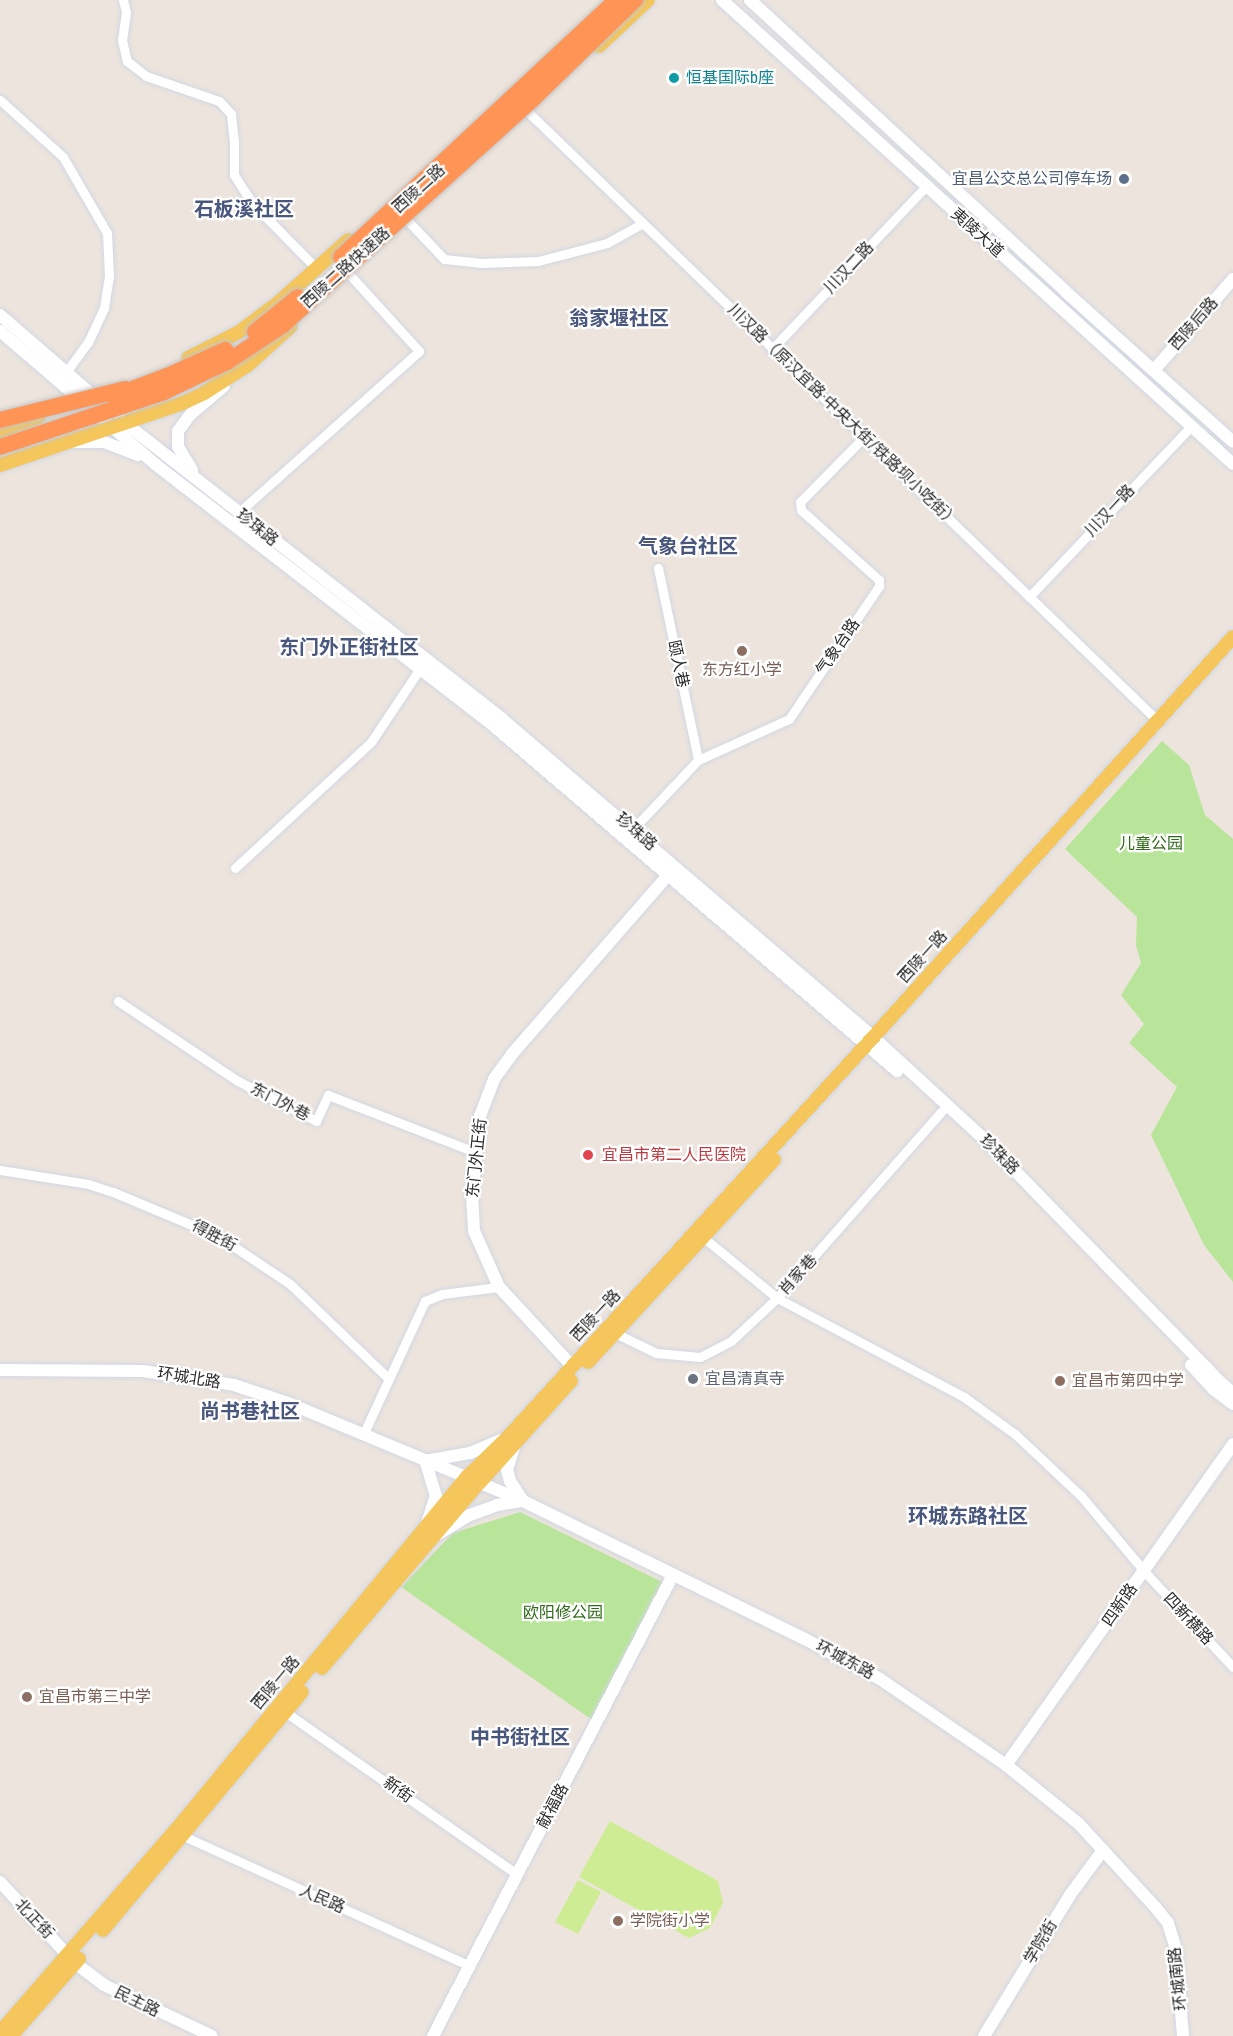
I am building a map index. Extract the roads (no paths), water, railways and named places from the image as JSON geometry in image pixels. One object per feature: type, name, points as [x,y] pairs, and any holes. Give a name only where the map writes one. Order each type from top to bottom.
[{"type":"highway","name":"西陵二路快速路","points":[[0,438],[138,387],[221,352],[251,335],[294,301],[477,133],[617,0]]},
{"type":"highway","name":"西陵二路快速路","points":[[0,447],[164,392],[227,362],[283,325],[506,124],[635,0]]},
{"type":"highway","points":[[0,420],[86,397],[138,387]]},
{"type":"main road","name":"西陵二路","points":[[0,431],[163,371],[239,332],[279,302],[510,95],[607,0]]},
{"type":"main road","name":"西陵二路","points":[[0,465],[183,403],[248,365],[528,112],[648,0]]},
{"type":"main road","name":"夷陵大道","points":[[722,0],[925,187],[1233,464]]},
{"type":"main road","name":"夷陵大道","points":[[750,0],[1066,292],[1155,369],[1233,442]]},
{"type":"main road","name":"西陵后路","points":[[1155,369],[1233,279]]},
{"type":"main road","name":"珍珠路","points":[[0,315],[66,372],[89,400]]},
{"type":"main road","name":"珍珠路","points":[[0,331],[119,425],[218,497],[502,719],[633,829],[984,1139],[1218,1382],[1233,1393]]},
{"type":"main road","points":[[218,497],[186,463],[178,447],[178,431],[191,414],[248,365]]},
{"type":"main road","name":"珍珠路","points":[[119,425],[155,464],[495,728],[668,875],[873,1043],[979,1145],[1213,1389],[1233,1404]]},
{"type":"main road","points":[[70,442],[104,442],[126,449],[155,464]]},
{"type":"main road","name":"西陵一路","points":[[11,2036],[71,1960],[179,1834],[474,1479],[704,1238],[1157,720],[1233,637]]},
{"type":"main road","name":"西陵一路","points":[[511,1440],[572,1366],[873,1043],[1233,649]]},
{"type":"main road","name":"东门外正街","points":[[572,1366],[499,1287],[474,1231],[472,1196],[480,1116],[494,1079],[512,1054],[668,875]]},
{"type":"main road","name":"环城北路","points":[[0,1370],[143,1371],[234,1385],[474,1479]]},
{"type":"main road","points":[[511,1440],[507,1470],[510,1481],[523,1501],[497,1505],[429,1533],[436,1496],[426,1461],[485,1449],[511,1440]]},
{"type":"main road","name":"四新路","points":[[1006,1765],[1233,1444]]},
{"type":"main road","name":"环城东路","points":[[474,1479],[803,1638],[880,1679],[1006,1765],[1078,1824],[1168,1923]]},
{"type":"main road","name":"献福路","points":[[433,2036],[673,1575]]},
{"type":"main road","name":"学院街","points":[[984,2036],[1070,1895],[1103,1851]]},
{"type":"main road","name":"北正街","points":[[0,1882],[71,1960]]},
{"type":"main road","name":"环城南路","points":[[1168,1923],[1176,1949],[1183,2036]]},
{"type":"main road","name":"西陵一路","points":[[0,2032],[71,1960]]},
{"type":"main road","name":"民主路","points":[[71,1960],[104,1985],[196,2033],[212,2036]]},
{"type":"street","points":[[123,0],[126,12],[122,40],[127,61],[146,76],[219,101],[231,114],[234,175],[252,204],[316,268]]},
{"type":"street","points":[[0,100],[63,157],[107,233],[109,276],[104,308],[88,342],[66,372]]},
{"type":"street","name":"川汉路（原汉宜路·中央大街/铁路坝小吃街）","points":[[528,112],[1157,720]]},
{"type":"street","name":"川汉二路","points":[[772,349],[925,187]]},
{"type":"street","points":[[408,221],[444,259],[480,263],[538,261],[607,243],[643,223]]},
{"type":"street","points":[[238,513],[419,351],[349,274]]},
{"type":"street","name":"川汉一路","points":[[1029,597],[1191,426]]},
{"type":"street","name":"气象台路","points":[[633,829],[698,760],[789,719],[879,586],[879,580],[801,510],[800,502],[864,437]]},
{"type":"street","name":"颐人巷","points":[[658,568],[698,760]]},
{"type":"street","points":[[235,868],[371,742],[419,670]]},
{"type":"street","name":"东门外巷","points":[[118,1001],[238,1081],[316,1121],[328,1095],[475,1152]]},
{"type":"street","name":"肖家巷","points":[[615,1333],[656,1353],[700,1357],[730,1341],[777,1298],[942,1111]]},
{"type":"street","name":"得胜街","points":[[0,1170],[88,1184],[113,1192],[218,1236],[290,1284],[388,1378]]},
{"type":"street","name":"四新横路","points":[[704,1238],[777,1298],[964,1397],[1007,1429],[1082,1497],[1144,1571],[1233,1667]]},
{"type":"street","points":[[363,1434],[425,1301],[442,1294],[499,1287]]},
{"type":"street","name":"新街","points":[[281,1710],[517,1874]]},
{"type":"street","name":"人民路","points":[[179,1834],[470,1966]]},
{"type":"place","name":"恒基国际b座","points":[[674,78]]},
{"type":"place","name":"宜昌公交总公司停车场","points":[[1124,179]]},
{"type":"place","name":"东方红小学","points":[[742,651]]},
{"type":"place","name":"宜昌市第二人民医院","points":[[588,1155]]},
{"type":"place","name":"宜昌清真寺","points":[[693,1379]]},
{"type":"place","name":"宜昌市第四中学","points":[[1060,1381]]},
{"type":"place","name":"宜昌市第三中学","points":[[27,1697]]},
{"type":"place","name":"学院街小学","points":[[618,1921]]},
{"type":"district","name":"石板溪社区","points":[[244,209]]},
{"type":"district","name":"翁家堰社区","points":[[619,318]]},
{"type":"district","name":"气象台社区","points":[[688,546]]},
{"type":"district","name":"东门外正街社区","points":[[349,647]]},
{"type":"district","name":"尚书巷社区","points":[[250,1411]]},
{"type":"district","name":"环城东路社区","points":[[968,1516]]},
{"type":"district","name":"中书街社区","points":[[520,1737]]},
{"type":"park label","name":"儿童公园","points":[[1151,844]]},
{"type":"park label","name":"欧阳修公园","points":[[563,1613]]}]
